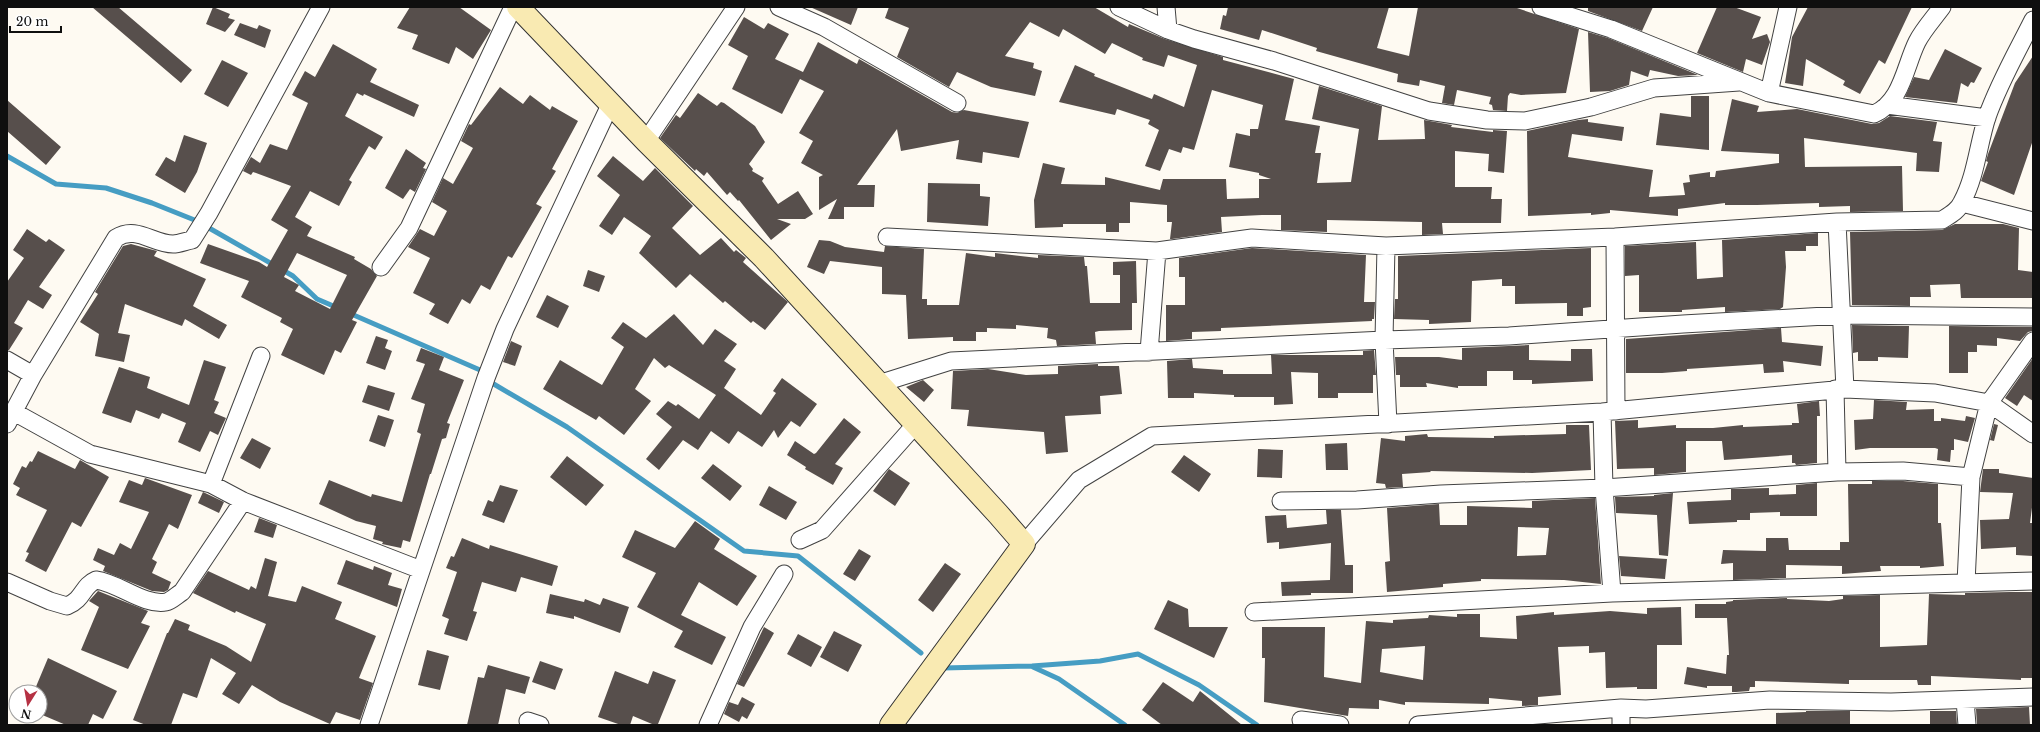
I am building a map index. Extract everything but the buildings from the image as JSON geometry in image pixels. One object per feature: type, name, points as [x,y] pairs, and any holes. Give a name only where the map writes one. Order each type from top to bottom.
[{"type":"street","points":[[321,7],[209,213],[192,240],[173,244],[134,233],[123,234],[116,238],[33,376],[10,418],[90,454],[211,484],[243,501],[421,570]]},
{"type":"street","points":[[382,267],[409,228],[513,7]]},
{"type":"street","points":[[518,7],[646,141],[764,258],[914,425],[998,514],[1024,544]]},
{"type":"street","points":[[646,141],[736,7]]},
{"type":"street","points":[[779,7],[824,27],[957,102]]},
{"type":"street","points":[[1119,7],[1168,30],[1274,61],[1429,111],[1488,120],[1532,119],[1591,107],[1654,88],[1739,82]]},
{"type":"street","points":[[1166,7],[1168,30]]},
{"type":"street","points":[[1541,7],[1611,29],[1769,93],[1874,114],[1884,110],[1897,93],[1917,41],[1942,7]]},
{"type":"street","points":[[1769,93],[1788,7]]},
{"type":"street","points":[[887,237],[1157,252],[1252,238],[1386,246],[1616,237],[1837,222],[1942,220],[1952,214],[1962,203],[1968,187],[1987,118],[1999,86],[2033,20]]},
{"type":"street","points":[[369,725],[486,378],[505,329],[610,104]]},
{"type":"street","points":[[1887,105],[1987,118]]},
{"type":"street","points":[[1962,203],[2033,222]]},
{"type":"street","points":[[1837,222],[1843,315],[1837,472]]},
{"type":"street","points":[[1612,593],[1604,488],[1609,412],[1617,329],[1616,237]]},
{"type":"street","points":[[1386,246],[1384,340],[1388,424]]},
{"type":"street","points":[[1149,352],[1157,252]]},
{"type":"street","points":[[878,384],[951,361],[1384,340],[1509,336],[1843,315],[2033,317]]},
{"type":"street","points":[[1966,583],[1971,477],[1990,403],[2033,341]]},
{"type":"street","points":[[211,484],[261,356]]},
{"type":"street","points":[[7,360],[33,376]]},
{"type":"street","points":[[891,725],[1024,544],[1079,480],[1152,436],[1609,412],[1840,389],[1935,393],[1990,403],[2033,434]]},
{"type":"street","points":[[800,540],[822,530],[914,425]]},
{"type":"street","points":[[1281,501],[1357,500],[1441,494],[1604,488],[1837,472],[1903,472],[1971,477]]},
{"type":"street","points":[[7,582],[50,601],[67,606],[76,602],[90,582],[96,580],[119,586],[152,603],[167,602],[182,592],[243,501]]},
{"type":"street","points":[[708,725],[752,627],[784,574]]},
{"type":"street","points":[[1254,612],[1612,593],[2033,581]]},
{"type":"street","points":[[1418,725],[1621,717],[1646,709],[1770,700],[1891,702],[2033,697]]},
{"type":"street","points":[[1965,700],[1967,725]]},
{"type":"street","points":[[1301,720],[1340,725]]},
{"type":"waterway","points":[[7,156],[56,184],[106,188],[152,203],[197,221]]},
{"type":"waterway","points":[[209,228],[293,276],[317,299],[338,308]]},
{"type":"waterway","points":[[349,313],[480,370]]},
{"type":"waterway","points":[[492,383],[567,427],[744,551],[798,556],[921,653]]},
{"type":"waterway","points":[[943,668],[1032,666],[1100,661],[1138,654],[1199,685],[1257,725]]},
{"type":"waterway","points":[[1033,667],[1059,679],[1125,725]]}]
